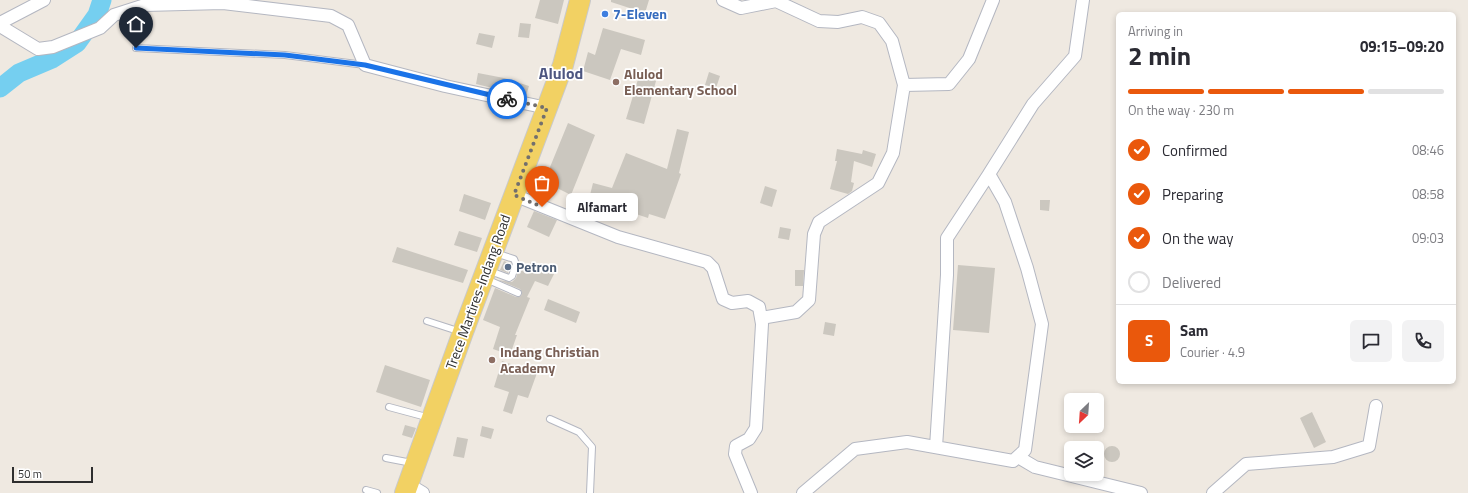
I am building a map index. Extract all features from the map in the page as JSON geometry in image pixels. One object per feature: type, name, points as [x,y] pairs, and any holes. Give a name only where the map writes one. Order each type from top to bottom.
[{"type":"main road","name":"Trece Martires-Indang Road","points":[[412,490],[416,464],[431,418],[563,65],[580,0]]},
{"type":"street","points":[[0,22],[44,0]]},
{"type":"street","points":[[723,0],[741,8],[776,1],[820,21],[838,22],[862,17],[879,23],[892,41],[904,85],[893,153],[878,183],[819,222],[814,234],[809,300],[796,312],[761,318]]},
{"type":"street","points":[[904,85],[949,84],[969,59],[993,0]]},
{"type":"street","points":[[936,447],[947,275],[947,238],[1033,104],[1075,56],[1083,0]]},
{"type":"street","points":[[0,26],[38,49],[53,47],[100,28],[114,15],[144,5],[223,3],[331,16],[348,25],[365,65],[445,86],[547,108]]},
{"type":"street","points":[[803,493],[855,449],[907,442],[1013,461],[1025,450],[1042,324],[1027,268],[1005,202],[989,174]]},
{"type":"street","points":[[514,195],[618,237],[707,262],[713,268],[723,299],[732,303],[748,301],[759,308],[761,318],[756,428],[748,439],[736,446],[735,454],[751,493]]},
{"type":"street","points":[[1213,493],[1246,464],[1333,457],[1369,446],[1376,406]]},
{"type":"street","points":[[1018,457],[1035,467],[1141,493]]},
{"type":"lane","points":[[136,48],[285,55],[365,65]]},
{"type":"lane","points":[[487,266],[518,293]]},
{"type":"lane","points":[[427,321],[462,332]]},
{"type":"lane","points":[[389,407],[431,418]]},
{"type":"lane","points":[[550,419],[579,432],[592,447],[590,493]]},
{"type":"lane","points":[[386,458],[416,464]]},
{"type":"lane","points":[[366,490],[377,493]]},
{"type":"building","points":[[540,0],[564,0],[558,24],[535,18]]},
{"type":"building","points":[[611,0],[649,0],[645,13],[611,2]]},
{"type":"building","points":[[520,23],[531,24],[529,38],[518,37]]},
{"type":"building","points":[[603,28],[645,40],[641,55],[621,49],[610,80],[583,71],[588,52],[595,55]]},
{"type":"building","points":[[479,33],[495,36],[492,48],[476,44]]},
{"type":"building","points":[[709,72],[720,76],[716,88],[705,85]]},
{"type":"building","points":[[478,73],[504,78],[529,86],[526,96],[476,84]]},
{"type":"building","points":[[639,76],[656,81],[644,124],[626,119]]},
{"type":"building","points":[[568,123],[595,135],[571,195],[553,186],[552,188],[538,182],[543,170],[548,172]]},
{"type":"building","points":[[677,129],[689,132],[679,173],[681,174],[665,219],[649,214],[648,218],[621,209],[621,207],[589,199],[593,183],[612,188],[626,153],[667,169]]},
{"type":"building","points":[[837,149],[862,154],[863,150],[876,154],[872,167],[854,161],[851,182],[854,183],[852,191],[848,194],[830,189],[837,161],[835,161]]},
{"type":"building","points":[[765,186],[777,190],[772,207],[760,203]]},
{"type":"building","points":[[464,194],[491,203],[485,220],[459,211]]},
{"type":"building","points":[[1040,200],[1050,200],[1049,211],[1040,210]]},
{"type":"building","points":[[534,211],[557,220],[549,237],[527,227]]},
{"type":"building","points":[[780,227],[791,229],[789,240],[778,238]]},
{"type":"building","points":[[459,231],[482,238],[477,252],[454,245]]},
{"type":"building","points":[[397,247],[468,270],[463,283],[392,262]]},
{"type":"building","points":[[504,261],[511,264],[508,273],[500,270]]},
{"type":"building","points":[[531,262],[556,270],[548,286],[535,281],[527,297],[530,298],[515,335],[517,335],[510,355],[493,349],[500,327],[483,320],[495,288],[516,297],[521,296],[522,292],[520,289],[498,280],[512,282],[516,278],[520,265],[528,268]]},
{"type":"building","points":[[958,265],[995,268],[989,333],[953,330]]},
{"type":"building","points":[[795,270],[804,270],[803,286],[795,286]]},
{"type":"building","points":[[548,299],[580,312],[576,323],[544,310]]},
{"type":"building","points":[[825,322],[836,324],[834,336],[823,334]]},
{"type":"building","points":[[502,361],[537,373],[528,398],[518,395],[512,414],[503,411],[509,392],[494,387]]},
{"type":"building","points":[[385,365],[430,380],[421,407],[376,392]]},
{"type":"building","points":[[1312,412],[1326,442],[1314,448],[1300,418]]},
{"type":"building","points":[[405,425],[416,428],[412,438],[402,435]]},
{"type":"building","points":[[482,426],[494,429],[491,439],[480,436]]},
{"type":"building","points":[[457,437],[468,439],[464,458],[453,456]]},
{"type":"building","points":[[1112,446],[1119,451],[1119,457],[1112,462],[1105,457],[1104,454],[1109,447]]},
{"type":"waterway","points":[[0,88],[19,73],[52,59],[77,43],[97,15],[102,0]]},
{"type":"way so far","points":[[507,99],[547,108],[514,195],[542,207]]},
{"type":"place","name":"7-Eleven","points":[[605,14]]},
{"type":"place","name":"Alulod Elementary School","points":[[616,82]]},
{"type":"place","name":"Alfamart","points":[[542,207]]},
{"type":"place","name":"Petron","points":[[508,267]]},
{"type":"place","name":"Indang Christian Academy","points":[[492,360]]},
{"type":"district","name":"Alulod","points":[[561,73]]},
{"type":"route","points":[[136,48],[285,55],[365,65],[445,86],[507,99]]}]
